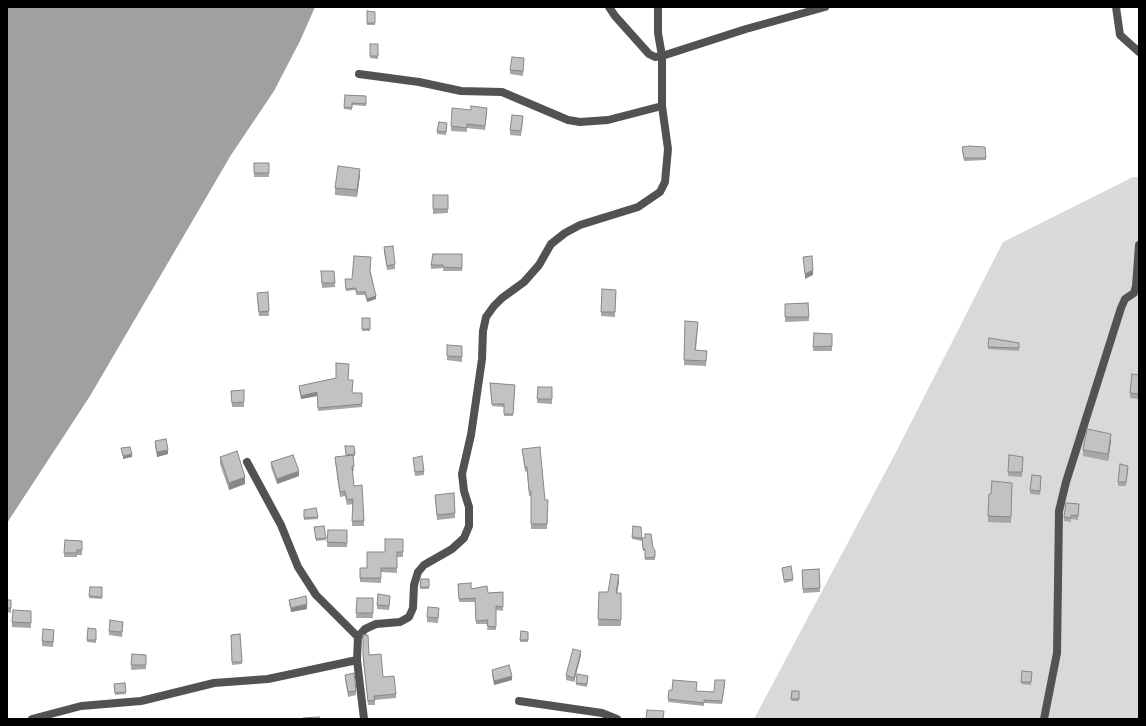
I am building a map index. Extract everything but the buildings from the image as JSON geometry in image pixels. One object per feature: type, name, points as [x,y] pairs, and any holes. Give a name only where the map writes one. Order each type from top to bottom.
[{"type":"street","points":[[609,7],[615,16],[649,54],[655,57],[825,7]]},
{"type":"street","points":[[364,719],[357,660],[358,637],[365,629],[370,627],[400,622],[409,617],[413,608],[414,585],[418,572],[424,565],[452,549],[464,538],[469,526],[469,507],[464,491],[462,474],[471,435],[482,358],[483,331],[486,317],[502,298],[524,282],[539,265],[551,244],[565,233],[580,225],[638,207],[660,192],[665,182],[668,149],[662,106],[662,56],[658,33],[658,7]]},
{"type":"street","points":[[1116,7],[1120,35],[1139,52]]},
{"type":"street","points":[[359,74],[419,82],[461,91],[502,92],[568,120],[580,122],[608,120],[662,106]]},
{"type":"street","points":[[1044,719],[1058,653],[1059,512],[1066,482],[1121,308],[1125,299],[1134,292],[1136,286],[1139,245]]},
{"type":"street","points":[[247,462],[281,525],[298,567],[316,595],[358,637]]},
{"type":"street","points":[[32,719],[81,706],[141,700],[203,685],[240,680],[268,679],[357,660]]},
{"type":"street","points":[[519,701],[602,713],[617,719]]},
{"type":"shaded area","points":[[7,7],[315,7],[300,41],[274,91],[231,155],[90,396],[7,523]]},
{"type":"shaded area","points":[[1133,177],[1139,177],[1139,719],[754,719],[895,454],[1003,242]]}]
